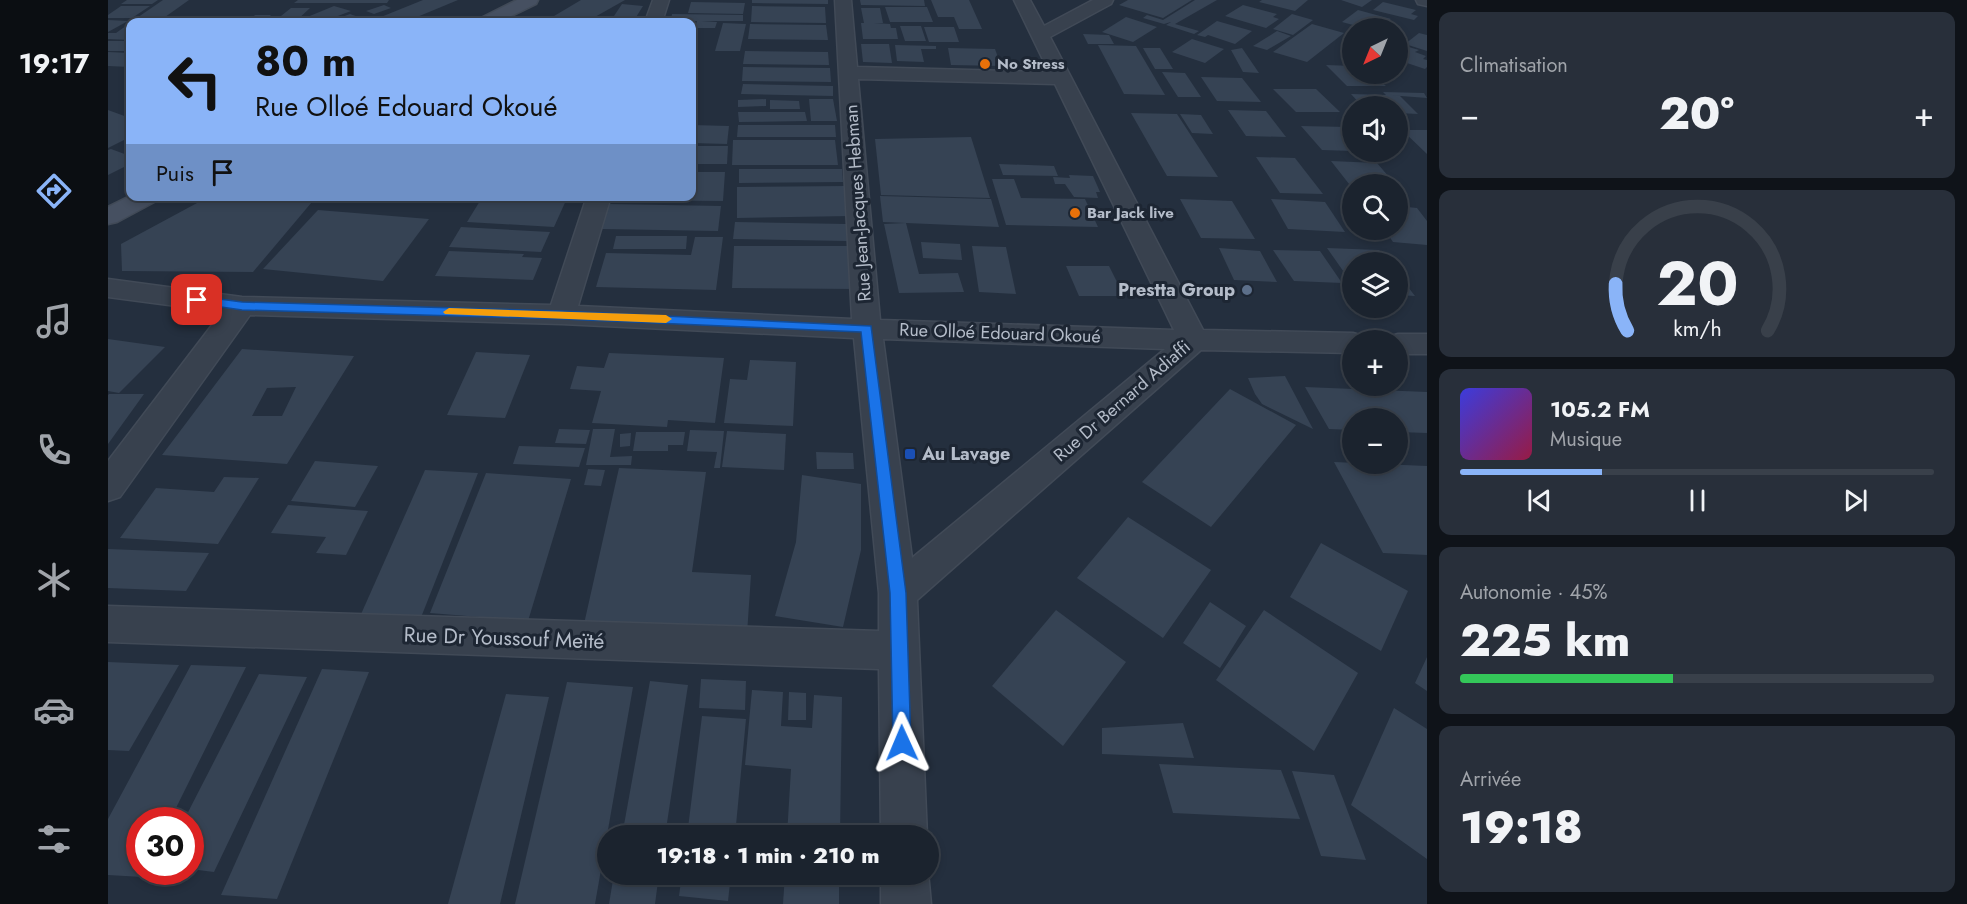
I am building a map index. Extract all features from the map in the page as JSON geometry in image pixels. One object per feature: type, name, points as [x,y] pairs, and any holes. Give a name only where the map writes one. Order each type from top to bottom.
[{"type":"street","points":[[495,18],[530,0]]},
{"type":"street","points":[[655,18],[662,0]]},
{"type":"street","name":"Rue Jean-Jacques Hebman","points":[[843,0],[867,329],[898,593],[904,825]]},
{"type":"street","name":"Rue Dr Bernard Adiaffi","points":[[898,593],[1194,340],[1022,0]]},
{"type":"street","points":[[1039,36],[1105,0]]},
{"type":"street","points":[[850,73],[1062,78]]},
{"type":"street","points":[[108,217],[138,201]]},
{"type":"street","points":[[562,315],[598,201]]},
{"type":"street","name":"Rue Olloé Edouard Okoué","points":[[108,288],[242,306],[562,315],[867,329],[1194,340],[1342,343]]},
{"type":"street","points":[[108,487],[242,306]]},
{"type":"street","points":[[1408,344],[1427,344]]},
{"type":"street","name":"Rue Dr Youssouf Meïté","points":[[108,624],[899,651]]},
{"type":"street","points":[[905,885],[906,904]]},
{"type":"building","points":[[127,0],[158,0],[152,4],[121,4]]},
{"type":"building","points":[[163,0],[189,0],[164,18],[137,18]]},
{"type":"building","points":[[298,0],[389,0],[387,3],[294,3]]},
{"type":"building","points":[[423,0],[458,0],[415,18],[378,18]]},
{"type":"building","points":[[581,0],[625,0],[593,18],[551,18]]},
{"type":"building","points":[[752,0],[828,0],[828,4],[752,3]]},
{"type":"building","points":[[860,0],[924,0],[925,6],[861,5]]},
{"type":"building","points":[[931,0],[969,0],[982,29],[959,29],[954,17],[938,17]]},
{"type":"building","points":[[1128,0],[1192,0],[1163,18],[1119,5]]},
{"type":"building","points":[[1195,0],[1217,0],[1175,24],[1199,31],[1194,34],[1166,25],[1171,22],[1164,24],[1143,18],[1147,15],[1163,20]]},
{"type":"building","points":[[1262,0],[1308,0],[1295,11],[1259,2]]},
{"type":"building","points":[[1341,0],[1372,0],[1362,7]]},
{"type":"building","points":[[691,2],[745,3],[743,14],[688,13]]},
{"type":"building","points":[[1383,2],[1416,10],[1411,14],[1418,16],[1414,20],[1373,10]]},
{"type":"building","points":[[622,4],[643,6],[636,18],[613,18]]},
{"type":"building","points":[[384,5],[391,8],[374,14],[366,11]]},
{"type":"building","points":[[1243,5],[1277,14],[1273,17],[1279,19],[1266,28],[1225,16]]},
{"type":"building","points":[[121,6],[150,6],[132,18],[108,18],[108,15]]},
{"type":"building","points":[[334,6],[351,11],[333,18],[305,18]]},
{"type":"building","points":[[752,6],[825,7],[826,23],[751,22]]},
{"type":"building","points":[[885,7],[927,7],[933,22],[890,22]]},
{"type":"building","points":[[291,8],[310,8],[299,18],[278,18]]},
{"type":"building","points":[[861,8],[880,8],[883,23],[874,23],[890,24],[891,28],[896,28],[898,39],[863,39],[861,23],[864,23]]},
{"type":"building","points":[[1358,10],[1387,18],[1347,18]]},
{"type":"building","points":[[350,14],[361,18],[339,18]]},
{"type":"building","points":[[672,14],[743,15],[743,21],[701,21],[717,22],[715,28],[696,28],[696,18],[671,18]]},
{"type":"building","points":[[1292,14],[1313,20],[1293,35],[1273,29]]},
{"type":"building","points":[[255,15],[271,15],[268,18],[252,18]]},
{"type":"building","points":[[1126,17],[1157,27],[1133,42],[1102,32]]},
{"type":"building","points":[[108,20],[126,21],[126,22],[108,32]]},
{"type":"building","points":[[1217,21],[1252,31],[1235,44],[1208,35],[1205,37],[1197,35]]},
{"type":"building","points":[[723,23],[746,24],[740,51],[715,51]]},
{"type":"building","points":[[750,24],[826,25],[828,40],[748,39]]},
{"type":"building","points":[[1312,24],[1342,32],[1307,62],[1273,52]]},
{"type":"building","points":[[126,26],[126,40],[108,39],[108,33],[116,33]]},
{"type":"building","points":[[900,26],[921,26],[926,41],[905,41]]},
{"type":"building","points":[[924,27],[954,27],[959,42],[929,42]]},
{"type":"building","points":[[1277,31],[1291,36],[1267,50],[1253,46]]},
{"type":"building","points":[[1419,33],[1427,35],[1427,51],[1408,45],[1408,42]]},
{"type":"building","points":[[1083,34],[1109,35],[1114,44],[1088,44]]},
{"type":"building","points":[[1192,39],[1224,49],[1205,63],[1172,52]]},
{"type":"building","points":[[108,41],[126,41],[126,51],[108,51]]},
{"type":"building","points":[[861,44],[889,44],[892,63],[863,62]]},
{"type":"building","points":[[895,45],[936,46],[936,49],[921,49],[924,62],[897,61]]},
{"type":"building","points":[[1098,45],[1136,46],[1165,95],[1124,94]]},
{"type":"building","points":[[1408,47],[1419,50],[1415,52],[1426,56],[1423,59],[1427,60],[1425,69],[1408,63]]},
{"type":"building","points":[[948,48],[995,49],[1001,66],[951,65]]},
{"type":"building","points":[[1143,48],[1160,48],[1173,69],[1155,69]]},
{"type":"building","points":[[1242,48],[1259,73],[1243,72],[1231,50]]},
{"type":"building","points":[[745,51],[828,52],[829,65],[743,64]]},
{"type":"building","points":[[108,52],[126,53],[126,67],[108,66]]},
{"type":"building","points":[[1020,64],[1033,64],[1037,71],[1024,71]]},
{"type":"building","points":[[1326,65],[1342,66],[1342,81]]},
{"type":"building","points":[[743,67],[830,68],[831,82],[742,81]]},
{"type":"building","points":[[1162,72],[1185,73],[1201,97],[1178,97]]},
{"type":"building","points":[[1201,77],[1242,78],[1261,102],[1217,101]]},
{"type":"building","points":[[743,84],[833,86],[833,96],[741,94]]},
{"type":"building","points":[[1345,84],[1384,84],[1386,86],[1347,86]]},
{"type":"building","points":[[1273,89],[1316,89],[1340,112],[1296,112]]},
{"type":"building","points":[[1383,92],[1424,93],[1427,98],[1388,95],[1400,96],[1353,96],[1351,94],[1386,95]]},
{"type":"building","points":[[766,99],[766,106],[738,107],[738,100]]},
{"type":"building","points":[[809,99],[833,99],[837,121],[811,121]]},
{"type":"building","points":[[770,100],[799,101],[800,109],[770,109]]},
{"type":"building","points":[[1408,104],[1418,114],[1408,114]]},
{"type":"building","points":[[108,110],[126,117],[126,139],[108,148]]},
{"type":"building","points":[[1228,110],[1266,111],[1286,137],[1246,136]]},
{"type":"building","points":[[738,112],[805,112],[807,121],[739,122]]},
{"type":"building","points":[[1131,113],[1177,114],[1218,177],[1167,176]]},
{"type":"building","points":[[1180,114],[1201,115],[1213,134],[1192,133]]},
{"type":"building","points":[[696,125],[729,126],[727,144],[696,143]]},
{"type":"building","points":[[738,125],[835,125],[836,137],[737,137]]},
{"type":"building","points":[[1301,126],[1342,127],[1342,151],[1322,150]]},
{"type":"building","points":[[1408,130],[1427,130],[1427,154],[1408,136]]},
{"type":"building","points":[[971,137],[990,198],[881,195],[875,139]]},
{"type":"building","points":[[733,140],[835,140],[838,165],[732,165]]},
{"type":"building","points":[[696,146],[728,146],[727,164],[696,164]]},
{"type":"building","points":[[108,150],[126,155],[126,166],[108,175]]},
{"type":"building","points":[[1256,157],[1295,158],[1323,194],[1280,193]]},
{"type":"building","points":[[1331,161],[1377,163],[1386,174],[1342,174]]},
{"type":"building","points":[[999,164],[1054,166],[1058,176],[1003,175]]},
{"type":"building","points":[[739,169],[842,169],[843,182],[739,183]]},
{"type":"building","points":[[696,172],[725,172],[723,201],[696,201]]},
{"type":"building","points":[[1069,175],[1093,176],[1100,192],[1096,192],[1098,198],[1074,197],[1065,184],[1055,184],[1053,177],[1070,178]]},
{"type":"building","points":[[992,179],[1014,179],[1021,198],[1085,199],[1098,227],[1006,225]]},
{"type":"building","points":[[846,186],[851,216],[737,218],[737,187]]},
{"type":"building","points":[[880,196],[991,199],[999,227],[883,222]]},
{"type":"building","points":[[1180,199],[1232,201],[1255,239],[1201,238]]},
{"type":"building","points":[[1271,199],[1325,202],[1342,228],[1342,232],[1288,229]]},
{"type":"building","points":[[201,201],[313,201],[253,272],[122,271],[121,244]]},
{"type":"building","points":[[480,201],[566,201],[554,227],[467,222]]},
{"type":"building","points":[[609,204],[721,206],[718,231],[602,229]]},
{"type":"building","points":[[1408,207],[1417,208],[1427,221],[1427,245],[1392,240],[1408,240]]},
{"type":"building","points":[[318,210],[429,219],[383,281],[263,269]]},
{"type":"building","points":[[735,222],[846,224],[847,241],[733,239]]},
{"type":"building","points":[[906,223],[919,274],[958,273],[964,292],[899,293],[884,224]]},
{"type":"building","points":[[461,227],[550,232],[541,252],[449,247]]},
{"type":"building","points":[[616,236],[687,236],[686,249],[613,249]]},
{"type":"building","points":[[695,237],[723,237],[716,290],[596,287],[606,253],[691,255]]},
{"type":"building","points":[[921,242],[960,244],[962,260],[923,258]]},
{"type":"building","points":[[734,246],[850,246],[855,289],[732,288]]},
{"type":"building","points":[[972,246],[1006,247],[1016,294],[979,292]]},
{"type":"building","points":[[1219,248],[1260,251],[1277,282],[1234,280]]},
{"type":"building","points":[[1327,248],[1379,250],[1381,252],[1342,252],[1342,269]]},
{"type":"building","points":[[1273,250],[1320,251],[1342,283],[1294,281]]},
{"type":"building","points":[[449,251],[524,254],[522,257],[542,258],[533,280],[435,276]]},
{"type":"building","points":[[1066,266],[1109,266],[1124,296],[1079,296]]},
{"type":"building","points":[[1408,287],[1415,296],[1408,296]]},
{"type":"building","points":[[108,339],[165,347],[119,393],[108,391]]},
{"type":"building","points":[[242,349],[354,356],[287,464],[162,455]],"holes":[[[296,387],[282,416],[252,416],[267,388]]]},
{"type":"building","points":[[476,352],[530,355],[505,418],[447,415]]},
{"type":"building","points":[[609,353],[724,358],[715,423],[668,420],[667,427],[592,423],[601,391],[570,389],[577,366],[604,368]]},
{"type":"building","points":[[750,360],[796,362],[793,426],[724,423],[730,379],[747,380]]},
{"type":"building","points":[[1285,376],[1313,429],[1262,404],[1248,378]]},
{"type":"building","points":[[1305,387],[1342,389],[1342,396],[1408,396],[1408,391],[1427,392],[1427,433],[1408,432],[1408,408],[1342,408],[1342,430],[1329,429]]},
{"type":"building","points":[[1230,389],[1296,425],[1211,527],[1142,482]]},
{"type":"building","points":[[144,394],[108,444],[108,395]]},
{"type":"building","points":[[559,429],[590,430],[586,444],[555,443]]},
{"type":"building","points":[[593,429],[615,429],[610,457],[632,456],[631,465],[586,465]]},
{"type":"building","points":[[690,430],[724,431],[720,468],[714,468],[717,452],[687,451]]},
{"type":"building","points":[[727,431],[786,434],[784,470],[722,467]]},
{"type":"building","points":[[636,432],[685,432],[683,445],[668,445],[668,451],[633,451]]},
{"type":"building","points":[[631,433],[630,446],[620,447],[620,434]]},
{"type":"building","points":[[519,446],[585,448],[579,467],[513,464]]},
{"type":"building","points":[[816,452],[853,453],[854,469],[817,469]]},
{"type":"building","points":[[315,461],[378,466],[355,507],[291,501]]},
{"type":"building","points":[[1334,462],[1342,462],[1342,474],[1408,474],[1408,465],[1427,466],[1427,555],[1383,553]]},
{"type":"building","points":[[619,468],[706,472],[692,572],[751,575],[747,634],[584,624]]},
{"type":"building","points":[[588,469],[605,470],[601,486],[584,485]]},
{"type":"building","points":[[425,470],[478,473],[418,625],[358,621]]},
{"type":"building","points":[[486,473],[571,479],[528,621],[430,613]]},
{"type":"building","points":[[802,475],[861,484],[861,550],[843,627],[775,616],[796,542]]},
{"type":"building","points":[[224,477],[259,478],[218,544],[120,538],[156,488],[214,492]]},
{"type":"building","points":[[288,505],[368,511],[346,555],[316,553],[326,537],[271,533]]},
{"type":"building","points":[[1128,517],[1211,570],[1163,638],[1077,578]]},
{"type":"building","points":[[1321,543],[1408,591],[1381,651],[1290,597]]},
{"type":"building","points":[[108,549],[209,553],[186,591],[108,588]]},
{"type":"building","points":[[1210,602],[1246,626],[1220,668],[1183,643]]},
{"type":"building","points":[[1056,610],[1126,662],[1063,746],[992,686]]},
{"type":"building","points":[[1264,610],[1358,673],[1314,751],[1216,680]]},
{"type":"building","points":[[1427,657],[1427,691],[1415,683]]},
{"type":"building","points":[[108,662],[179,665],[129,751],[108,750]]},
{"type":"building","points":[[191,665],[246,667],[176,807],[126,807],[126,876],[108,875],[108,819]]},
{"type":"building","points":[[322,669],[369,672],[277,899],[221,895]]},
{"type":"building","points":[[259,674],[307,677],[214,872],[204,871],[204,807],[191,807]]},
{"type":"building","points":[[701,679],[746,681],[745,710],[699,708]]},
{"type":"building","points":[[650,681],[688,685],[667,825],[624,825]]},
{"type":"building","points":[[567,682],[633,687],[609,825],[597,825],[598,885],[595,904],[515,904]]},
{"type":"building","points":[[752,690],[783,692],[781,726],[812,728],[814,695],[842,697],[840,825],[788,825],[791,769],[745,765]]},
{"type":"building","points":[[789,692],[806,693],[806,720],[788,720]]},
{"type":"building","points":[[506,694],[549,697],[500,904],[448,904]]},
{"type":"building","points":[[1394,708],[1427,729],[1427,859],[1351,805]]},
{"type":"building","points":[[702,716],[746,719],[736,825],[688,825]]},
{"type":"building","points":[[1183,723],[1194,758],[1102,754],[1102,728]]},
{"type":"building","points":[[1159,764],[1281,770],[1300,819],[1173,813]]},
{"type":"building","points":[[1292,771],[1334,775],[1366,860],[1321,856]]},
{"type":"building","points":[[612,885],[658,885],[655,904],[609,904]]},
{"type":"building","points":[[680,885],[730,885],[728,901],[679,896]]},
{"type":"building","points":[[784,885],[839,885],[839,904],[783,904]]},
{"type":"slow traffic","points":[[449,312],[666,319]]},
{"type":"place","name":"No Stress","points":[[985,64]]},
{"type":"place","name":"Bar Jack live","points":[[1075,213]]},
{"type":"place","name":"Prestta Group","points":[[1247,290]]},
{"type":"place","name":"Au Lavage","points":[[910,454]]},
{"type":"route","points":[[197,300],[242,306],[562,315],[867,329],[898,593],[902,743]]}]
